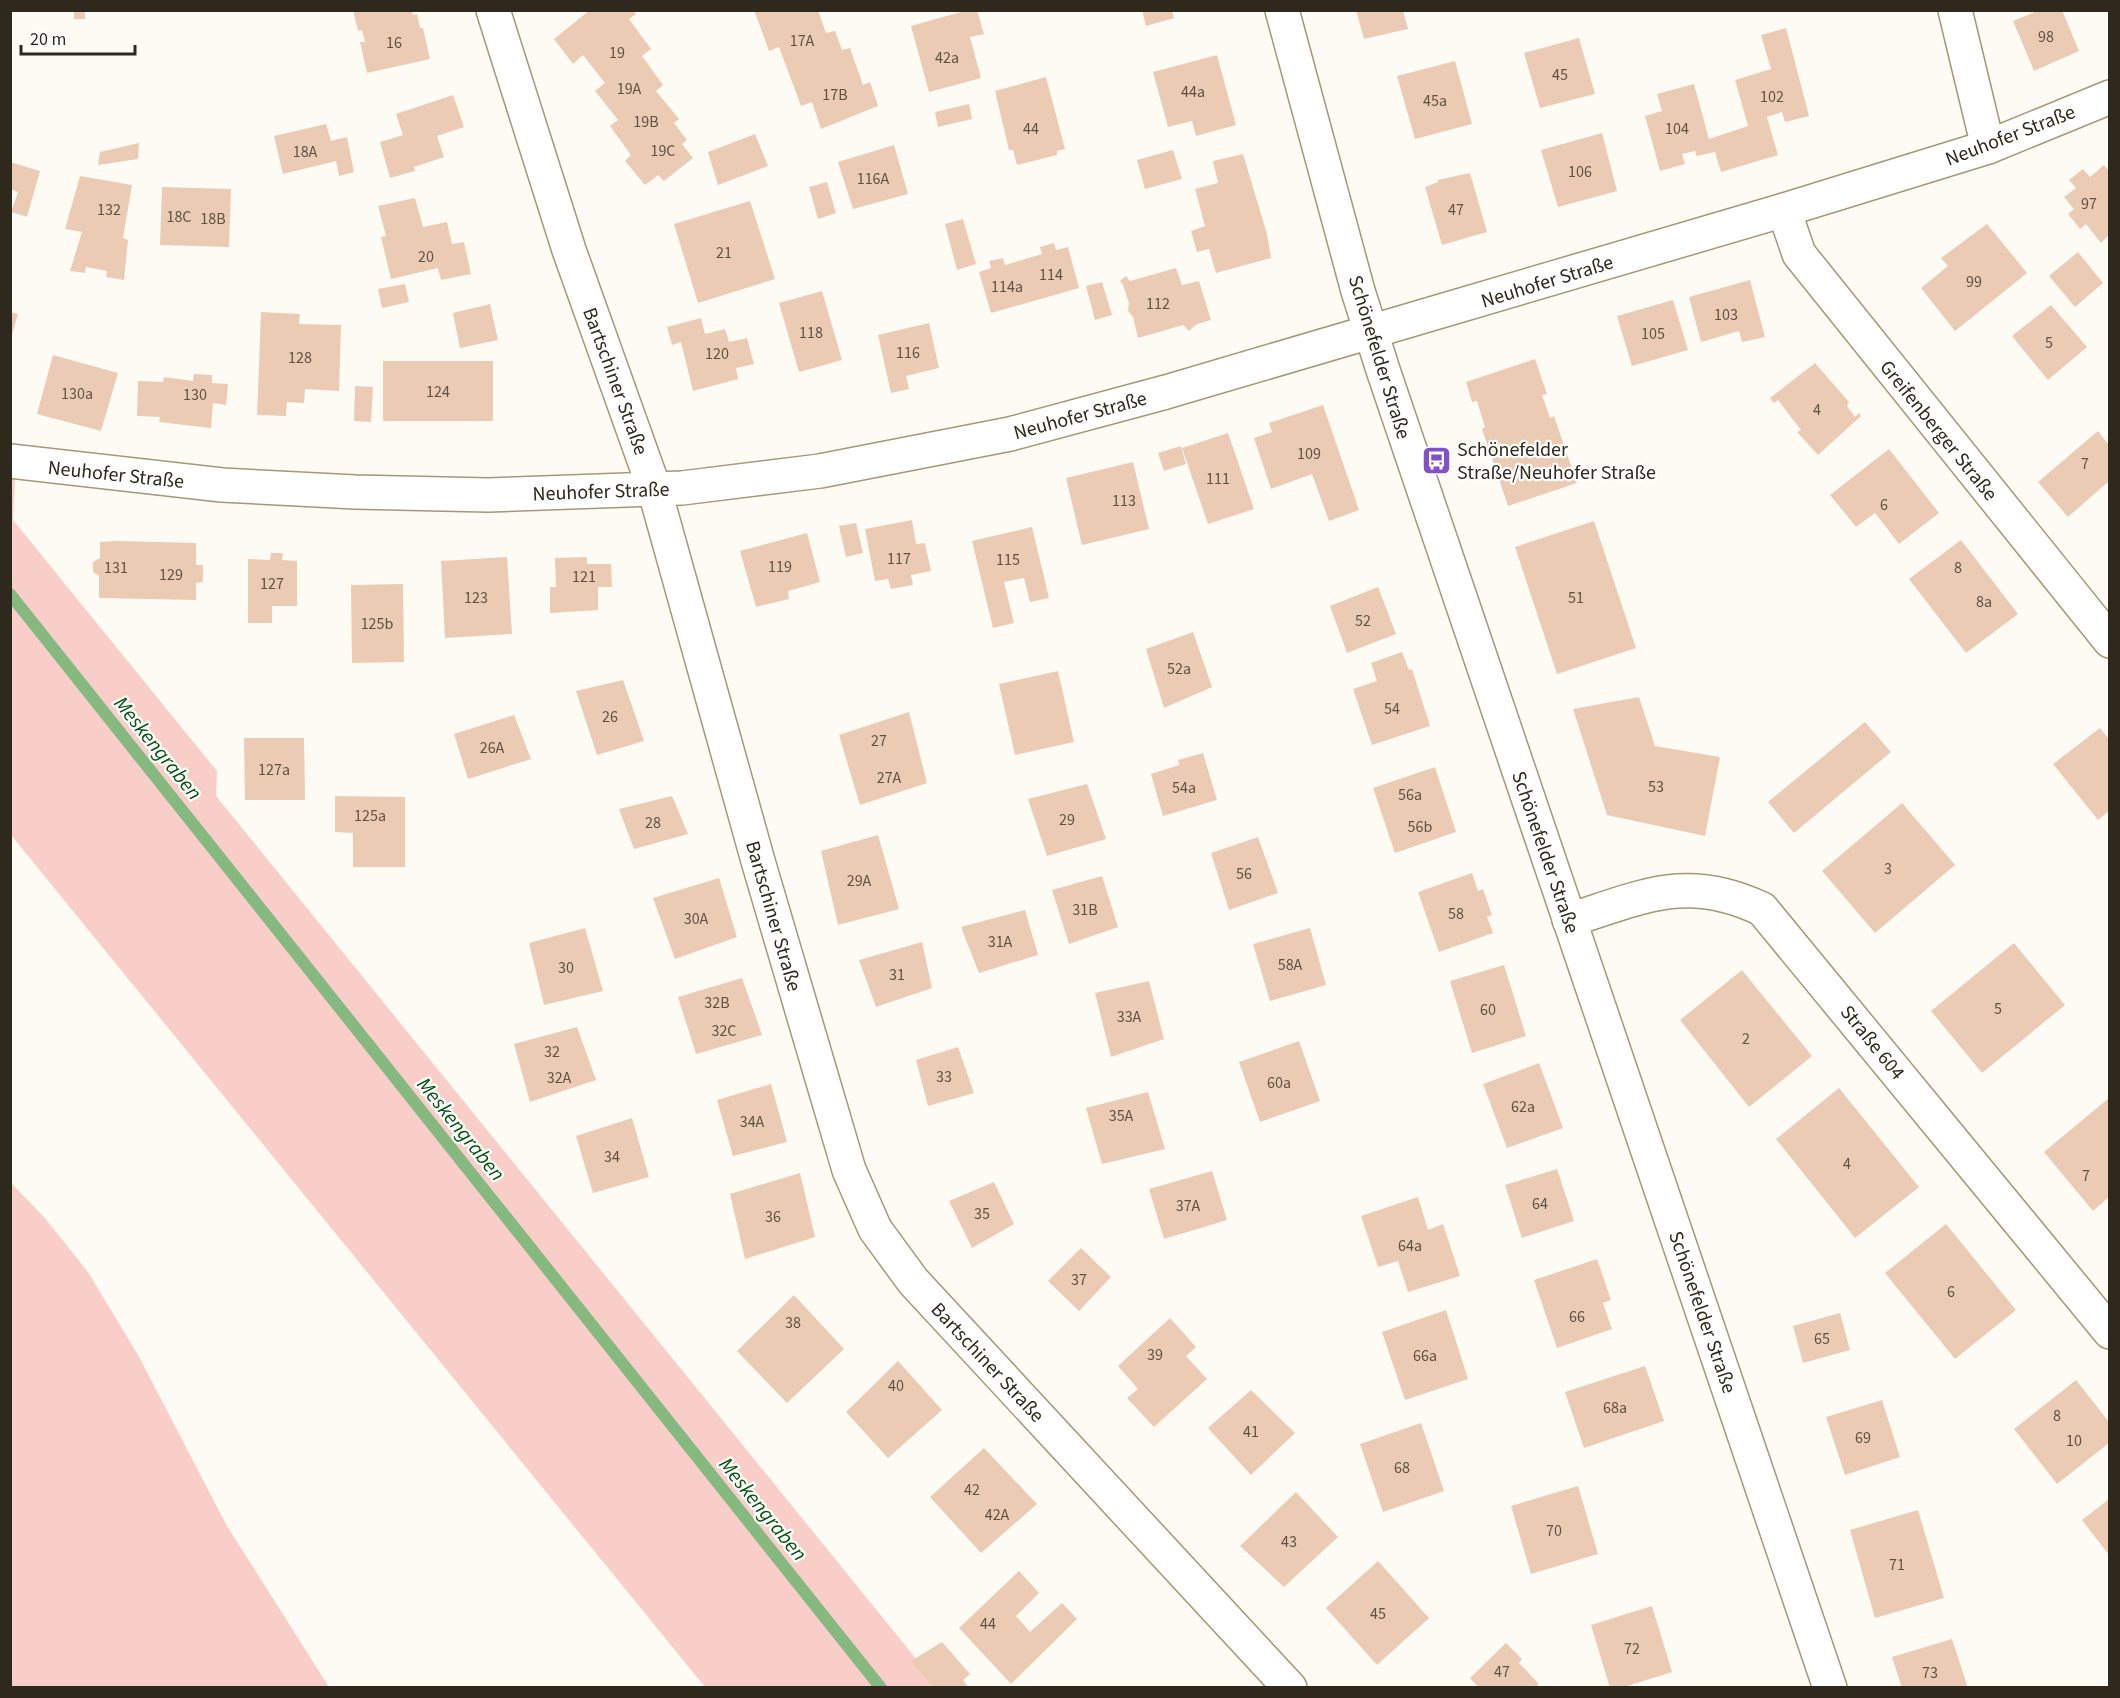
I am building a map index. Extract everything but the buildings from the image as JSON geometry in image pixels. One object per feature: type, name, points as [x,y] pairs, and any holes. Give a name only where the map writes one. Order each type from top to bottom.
[{"type":"street","name":"Bartschiner Straße","points":[[493,10],[569,250],[654,488],[758,861],[846,1159],[875,1229],[913,1281],[1290,1688]]},
{"type":"street","name":"Schönefelder Straße","points":[[1282,10],[1372,332],[1830,1688]]},
{"type":"street","points":[[1955,10],[1988,147]]},
{"type":"street","name":"Neuhofer Straße","points":[[10,461],[141,477],[355,492],[488,495],[745,482],[916,454],[1010,434],[1155,395],[1784,210],[1988,147],[2109,97]]},
{"type":"street","name":"Greifenberger Straße","points":[[1784,210],[1799,255],[2109,640]]},
{"type":"street","name":"Straße 604","points":[[1569,920],[1656,892],[1686,889],[1714,891],[1740,898],[1762,909],[2109,1332]]},
{"type":"shaded area","points":[[10,478],[15,478],[13,520],[217,771],[216,796],[939,1687],[705,1687],[11,835]]},
{"type":"shaded area","points":[[11,1183],[44,1217],[88,1272],[138,1355],[227,1526],[329,1687],[11,1687]]},
{"type":"waterway","name":"Meskengraben","points":[[10,594],[881,1688]]},
{"type":"place","name":"Schönefelder Straße/Neuhofer Straße","points":[[1436,461]]}]
